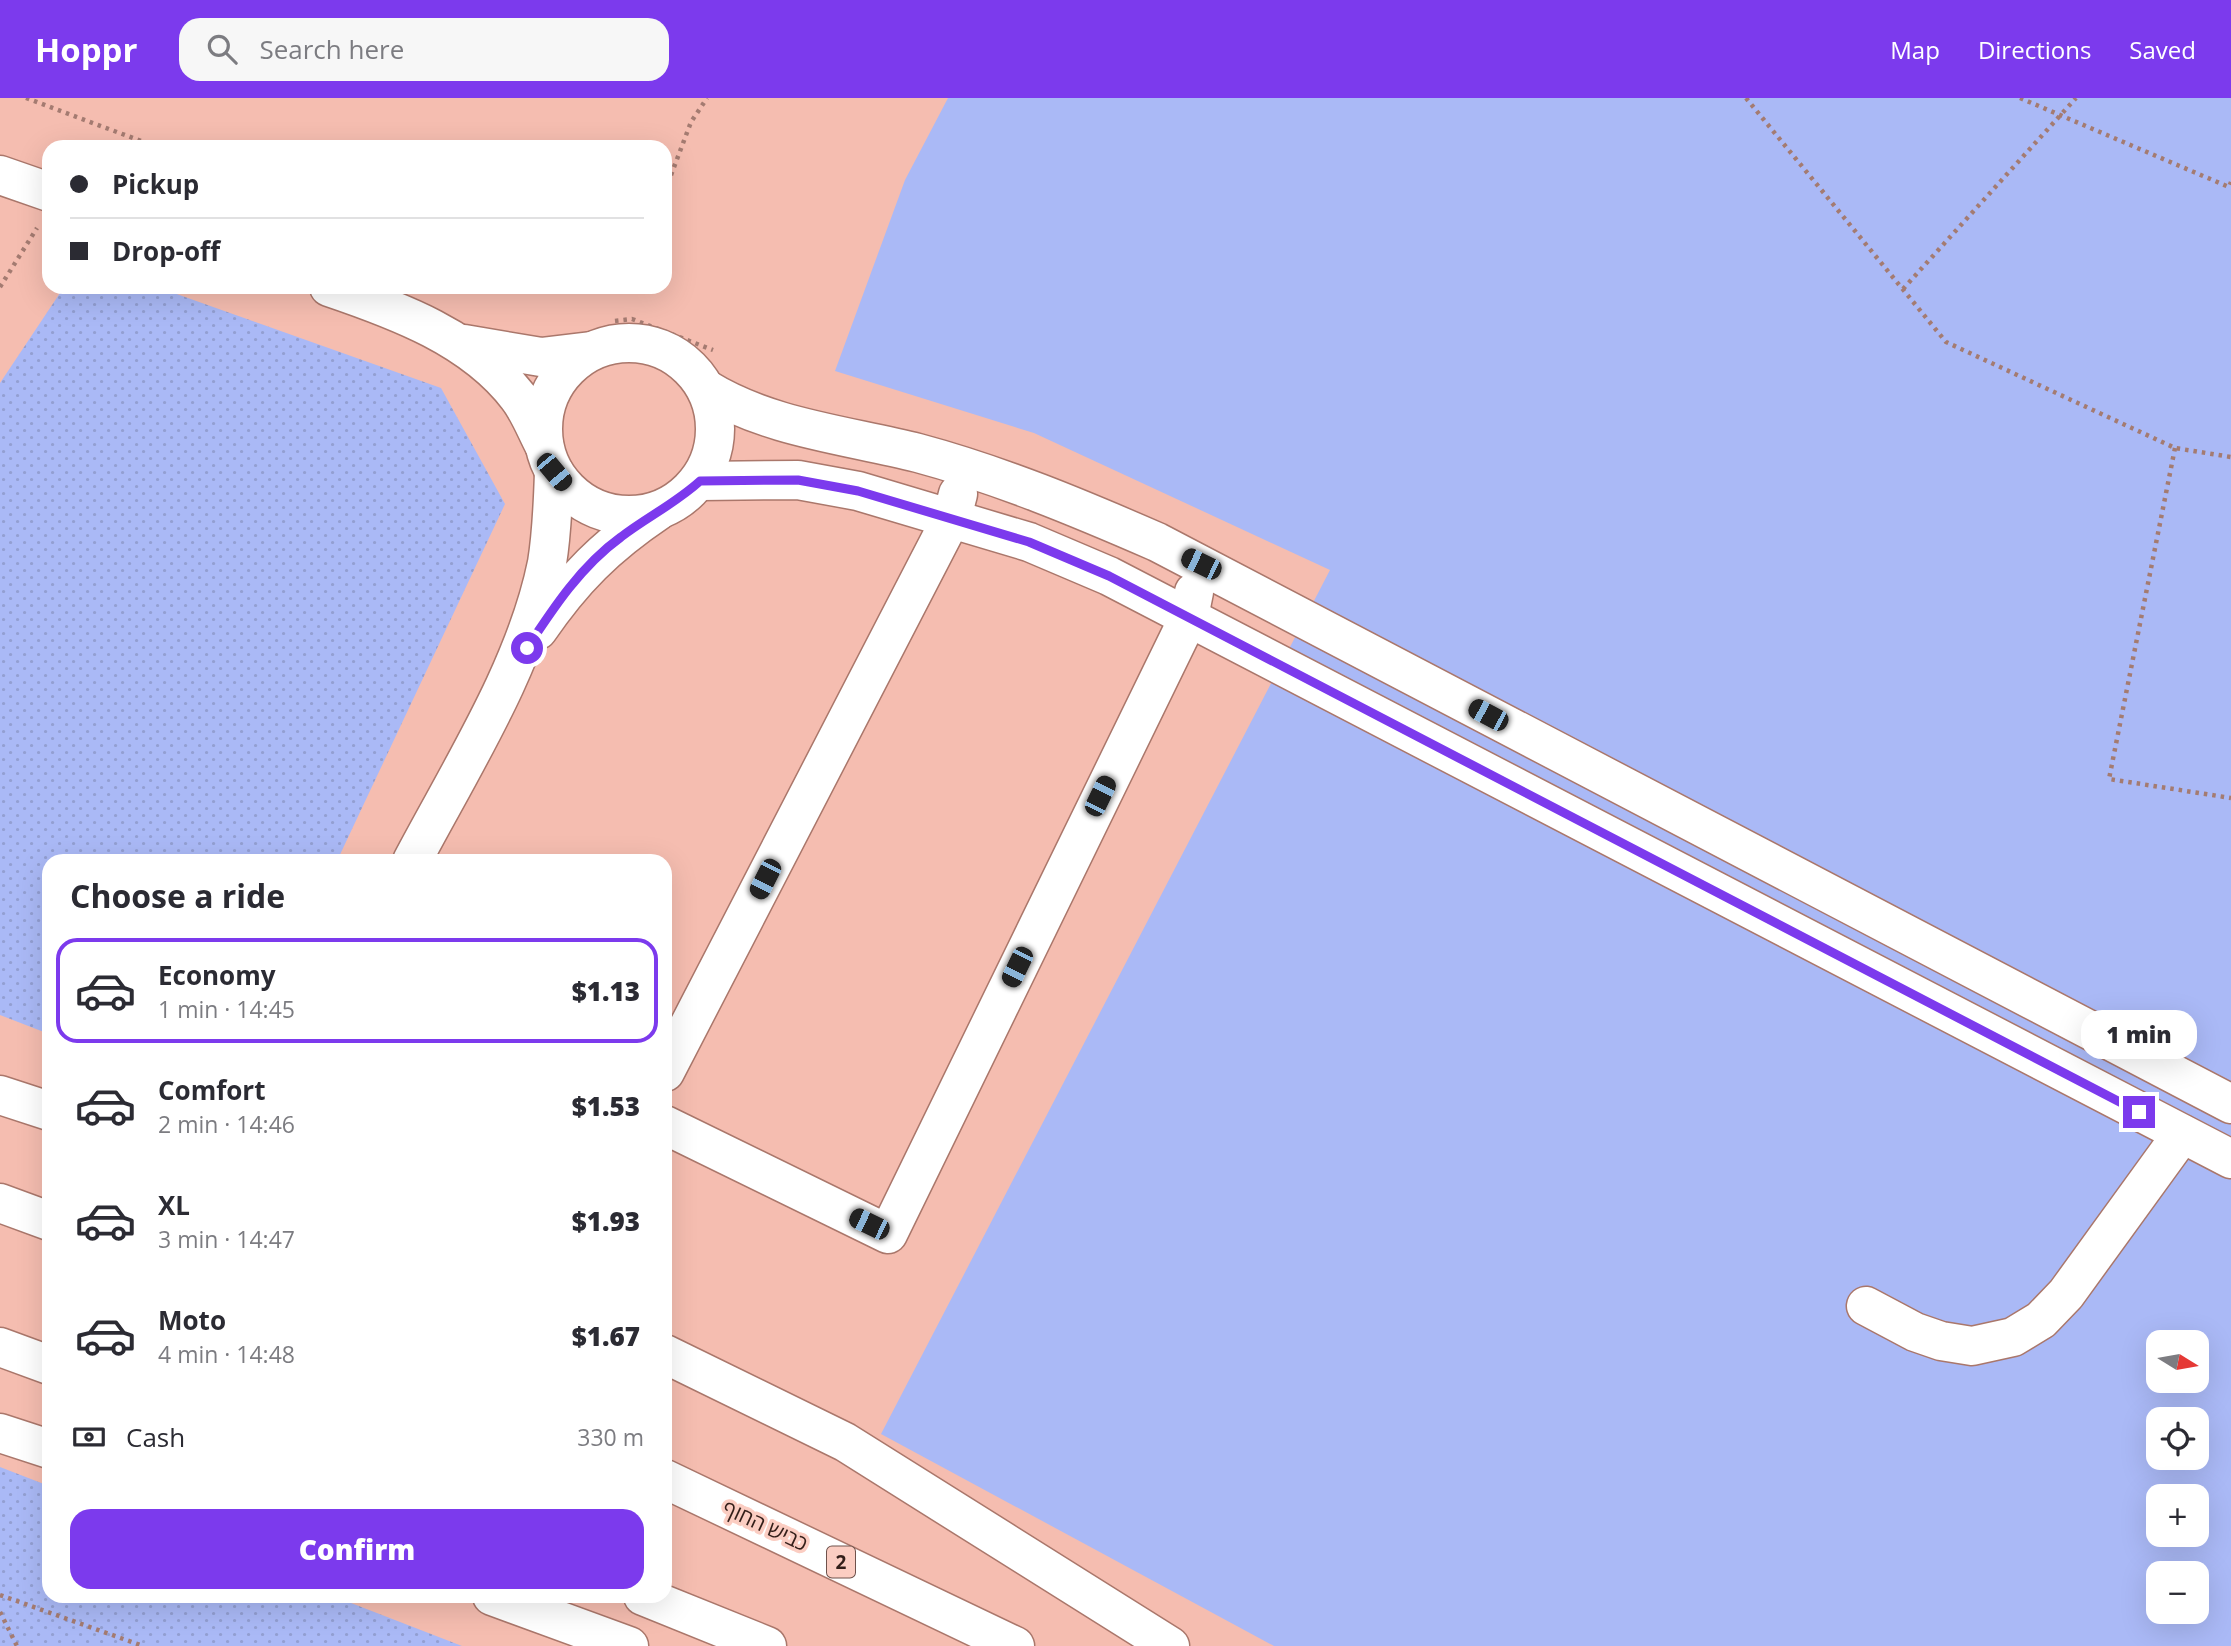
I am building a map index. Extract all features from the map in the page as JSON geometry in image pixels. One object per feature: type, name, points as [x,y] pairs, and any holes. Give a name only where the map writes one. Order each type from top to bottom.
[{"type":"main road","points":[[0,175],[42,202]]},
{"type":"main road","points":[[345,294],[462,344],[541,357],[591,351],[618,343],[647,344],[674,354],[696,373],[706,389],[716,426],[712,455],[700,481],[679,500],[657,511],[598,555],[579,576],[512,670],[416,854]]},
{"type":"main road","points":[[462,344],[490,367],[519,398],[549,459],[572,495],[596,510],[625,517],[657,511]]},
{"type":"main road","points":[[512,670],[547,564],[553,515],[544,417],[552,390],[568,368],[591,351]]},
{"type":"main road","points":[[706,389],[742,410],[943,461],[1038,492],[1186,557],[2231,1104]]},
{"type":"main road","points":[[672,1058],[952,517],[958,496],[955,478],[943,461]]},
{"type":"main road","points":[[700,481],[798,480],[858,491],[1029,542],[1109,576],[2231,1159]]},
{"type":"main road","points":[[672,1128],[888,1234],[1189,617],[1194,594],[1194,576],[1186,557]]},
{"type":"main road","points":[[0,1095],[42,1109]]},
{"type":"main road","points":[[1866,1306],[1915,1332],[1941,1341],[1972,1346],[2013,1337],[2041,1320],[2066,1294],[2182,1134]]},
{"type":"main road","points":[[0,1203],[42,1218]]},
{"type":"main road","points":[[0,1347],[42,1362]]},
{"type":"main road","points":[[672,1357],[845,1442],[1170,1646]]},
{"type":"main road","points":[[0,1433],[42,1447]]},
{"type":"main road","name":"כביש החוף","points":[[672,1482],[1016,1646]]},
{"type":"main road","points":[[511,1603],[629,1646]]},
{"type":"main road","points":[[660,1603],[766,1646]]},
{"type":"path","points":[[26,98],[138,140]]},
{"type":"path","points":[[672,172],[691,122],[707,98]]},
{"type":"path","points":[[1746,98],[1946,342],[2175,448],[2231,457]]},
{"type":"path","points":[[2020,98],[2229,187],[2231,182]]},
{"type":"path","points":[[1903,289],[2076,98]]},
{"type":"path","points":[[0,286],[42,212]]},
{"type":"path","points":[[2175,448],[2109,779],[2231,798]]},
{"type":"path","points":[[0,1595],[143,1646]]},
{"type":"path","points":[[0,1612],[17,1646]]},
{"type":"shaded area","points":[[948,98],[2231,98],[2231,1646],[1274,1646],[881,1434],[1330,570],[1034,433],[835,371],[905,180]]},
{"type":"shaded area","points":[[59,294],[177,294],[441,388],[505,504],[340,854],[42,854],[42,1031],[0,1015],[0,383]]},
{"type":"shaded area","points":[[0,1467],[42,1483],[42,1603],[351,1603],[462,1646],[0,1646]]},
{"type":"route","points":[[527,648],[570,586],[598,555],[657,511],[679,500],[700,481],[798,480],[858,491],[943,514],[1029,542],[1109,576],[2139,1112]]}]
